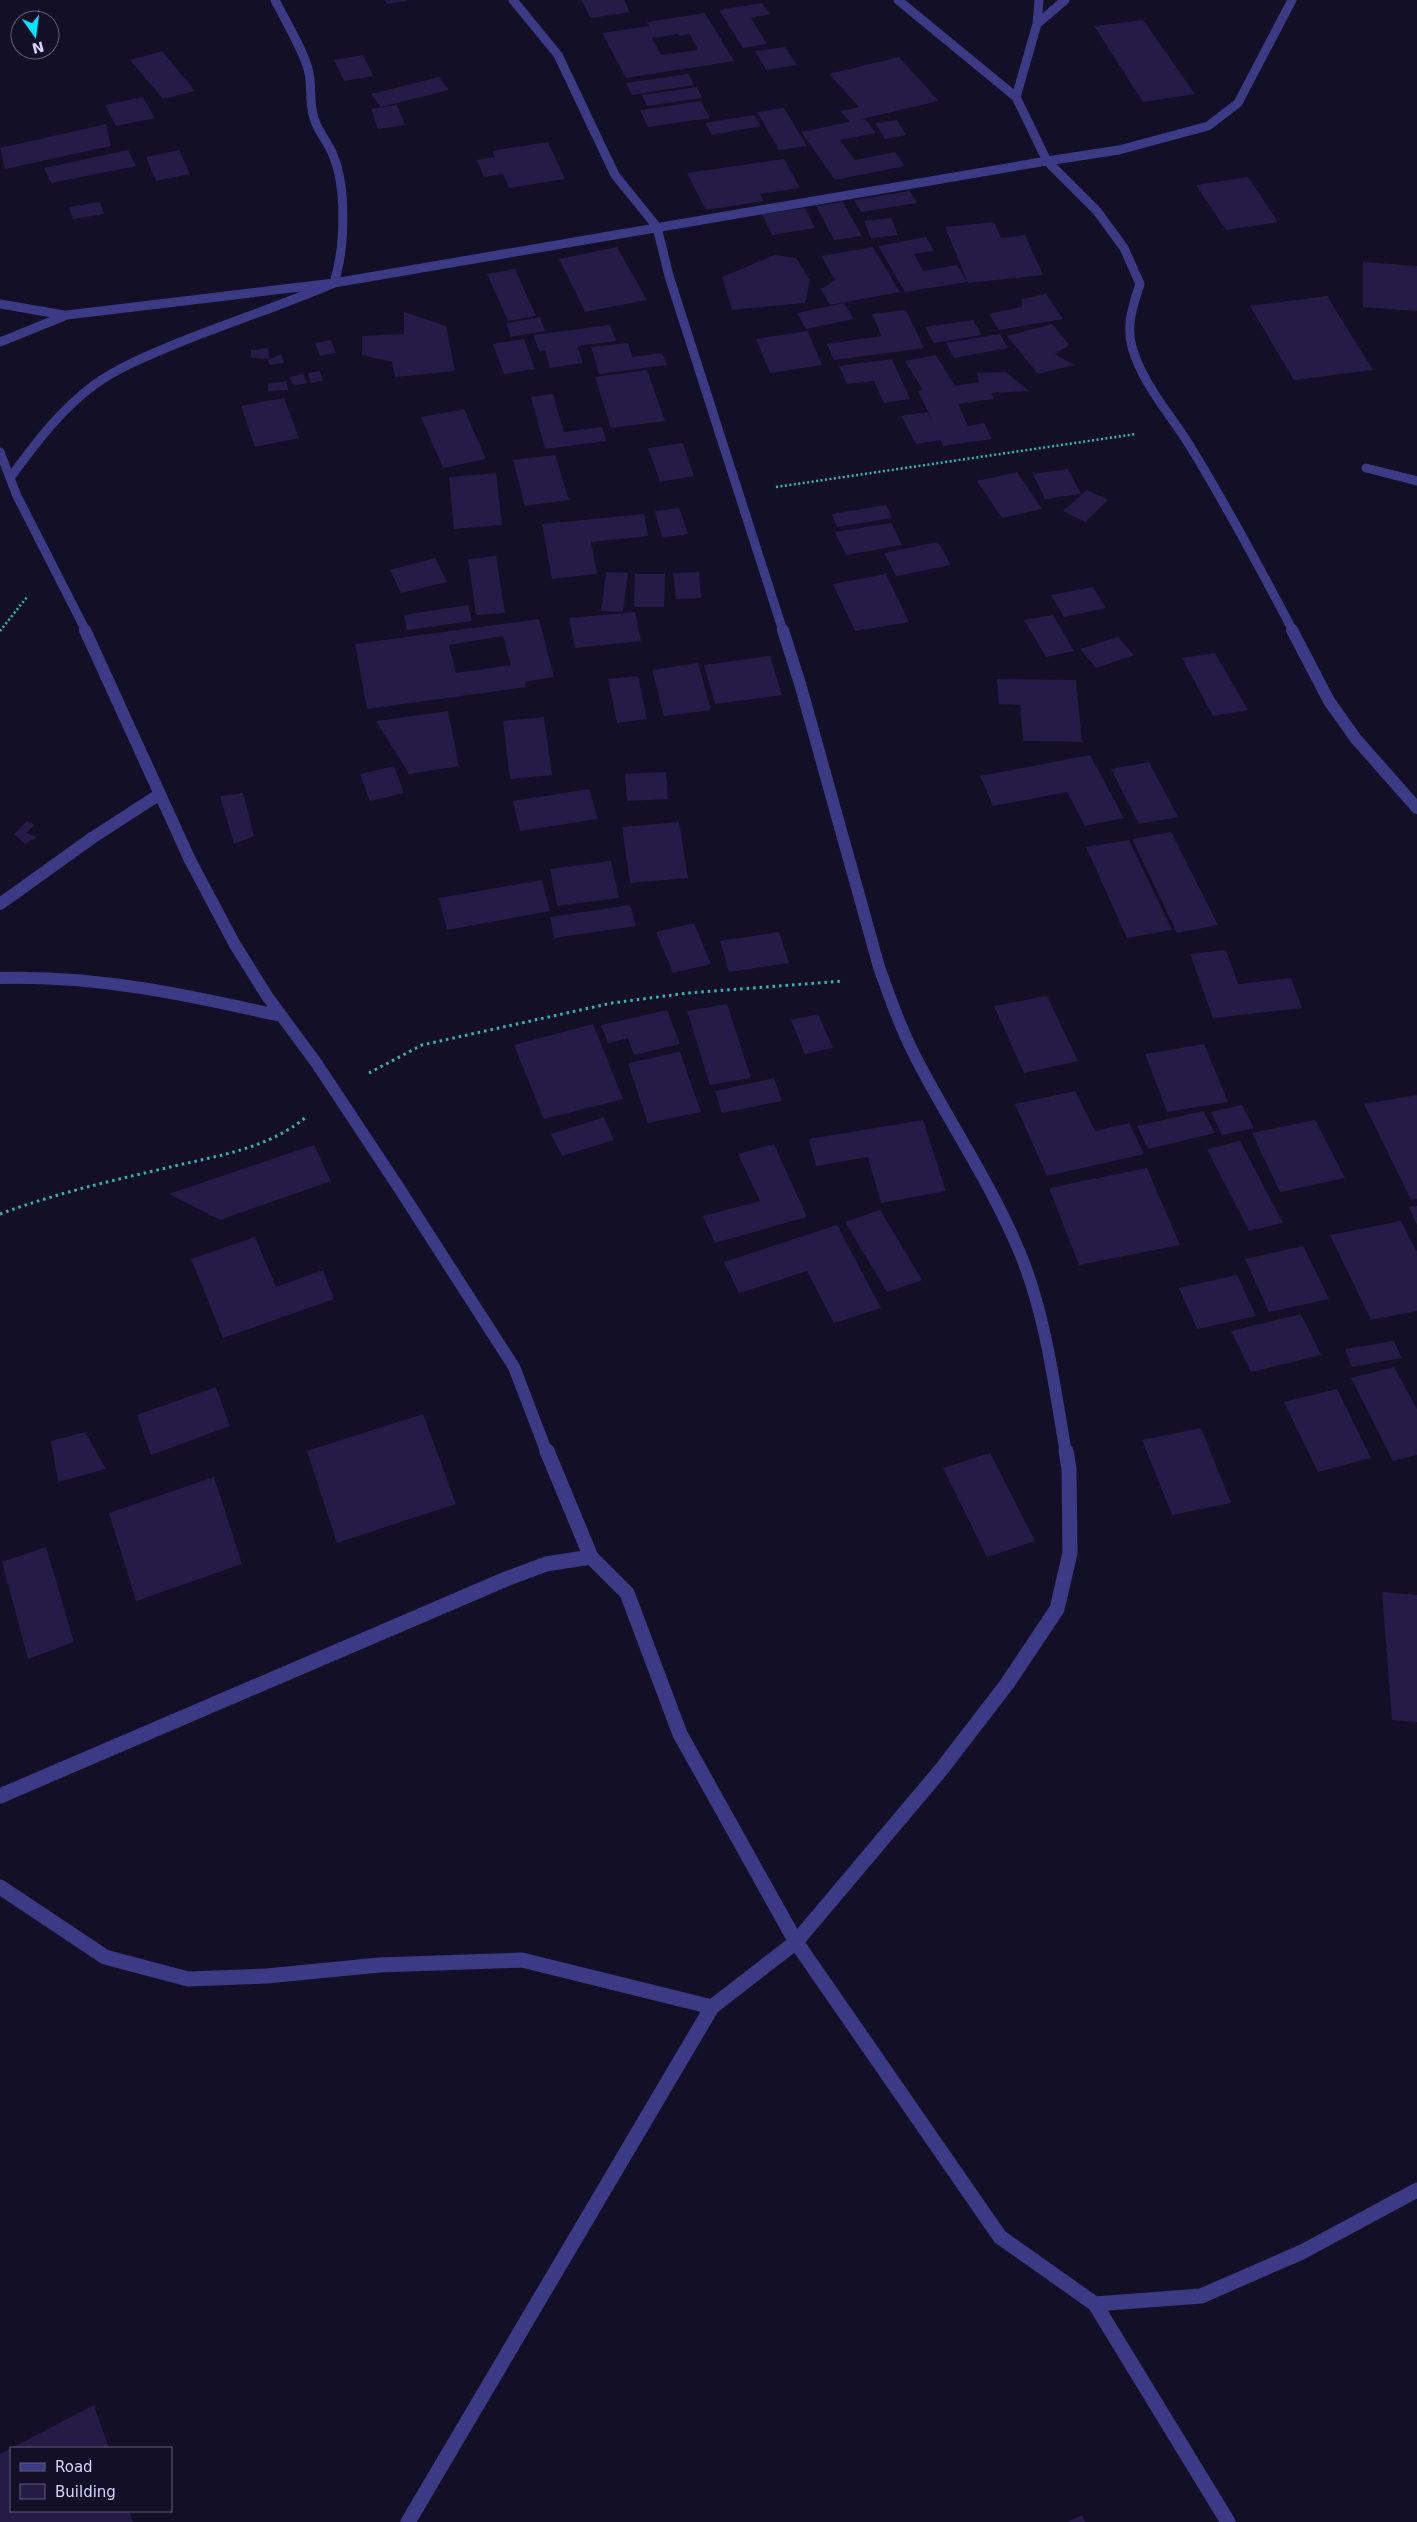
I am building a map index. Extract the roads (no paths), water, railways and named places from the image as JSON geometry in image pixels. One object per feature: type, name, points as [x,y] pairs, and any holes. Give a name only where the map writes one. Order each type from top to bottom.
[{"type":"street","points":[[10,478],[52,422],[94,385],[140,359],[246,316],[284,305],[334,283],[340,265],[342,210],[340,178],[333,154],[319,133],[313,115],[309,71],[275,0]]},
{"type":"street","points":[[408,2522],[712,2007],[796,1942],[940,1771],[1007,1684],[1057,1609],[1070,1552],[1069,1469],[1041,1313],[1020,1253],[980,1171],[916,1058],[894,1010],[883,978],[801,687],[669,276],[657,227],[616,175],[558,55],[513,0]]},
{"type":"street","points":[[898,0],[1016,97],[1048,161],[1097,211],[1124,248],[1140,284],[1130,314],[1132,346],[1146,381],[1178,428],[1241,532],[1329,701],[1356,739],[1417,808]]},
{"type":"street","points":[[1016,97],[1037,24],[1040,0]]},
{"type":"street","points":[[1037,24],[1065,0]]},
{"type":"street","points":[[0,342],[67,315],[334,283],[1120,150],[1208,126],[1238,102],[1292,0]]},
{"type":"street","points":[[0,304],[67,315]]},
{"type":"street","points":[[0,452],[17,496],[100,659],[190,860],[234,943],[281,1016],[336,1092],[514,1368],[591,1557],[627,1593],[680,1734],[796,1942],[1000,2237],[1095,2304],[1228,2522]]},
{"type":"street","points":[[1366,468],[1417,481]]},
{"type":"street","points":[[0,904],[92,838],[160,794]]},
{"type":"street","points":[[0,978],[91,980],[160,988],[281,1016]]},
{"type":"street","points":[[0,1796],[506,1579],[546,1564],[591,1557]]},
{"type":"street","points":[[0,1887],[105,1957],[188,1979],[267,1976],[379,1965],[522,1960],[712,2007]]},
{"type":"street","points":[[1095,2304],[1201,2296],[1302,2252],[1417,2190]]}]
